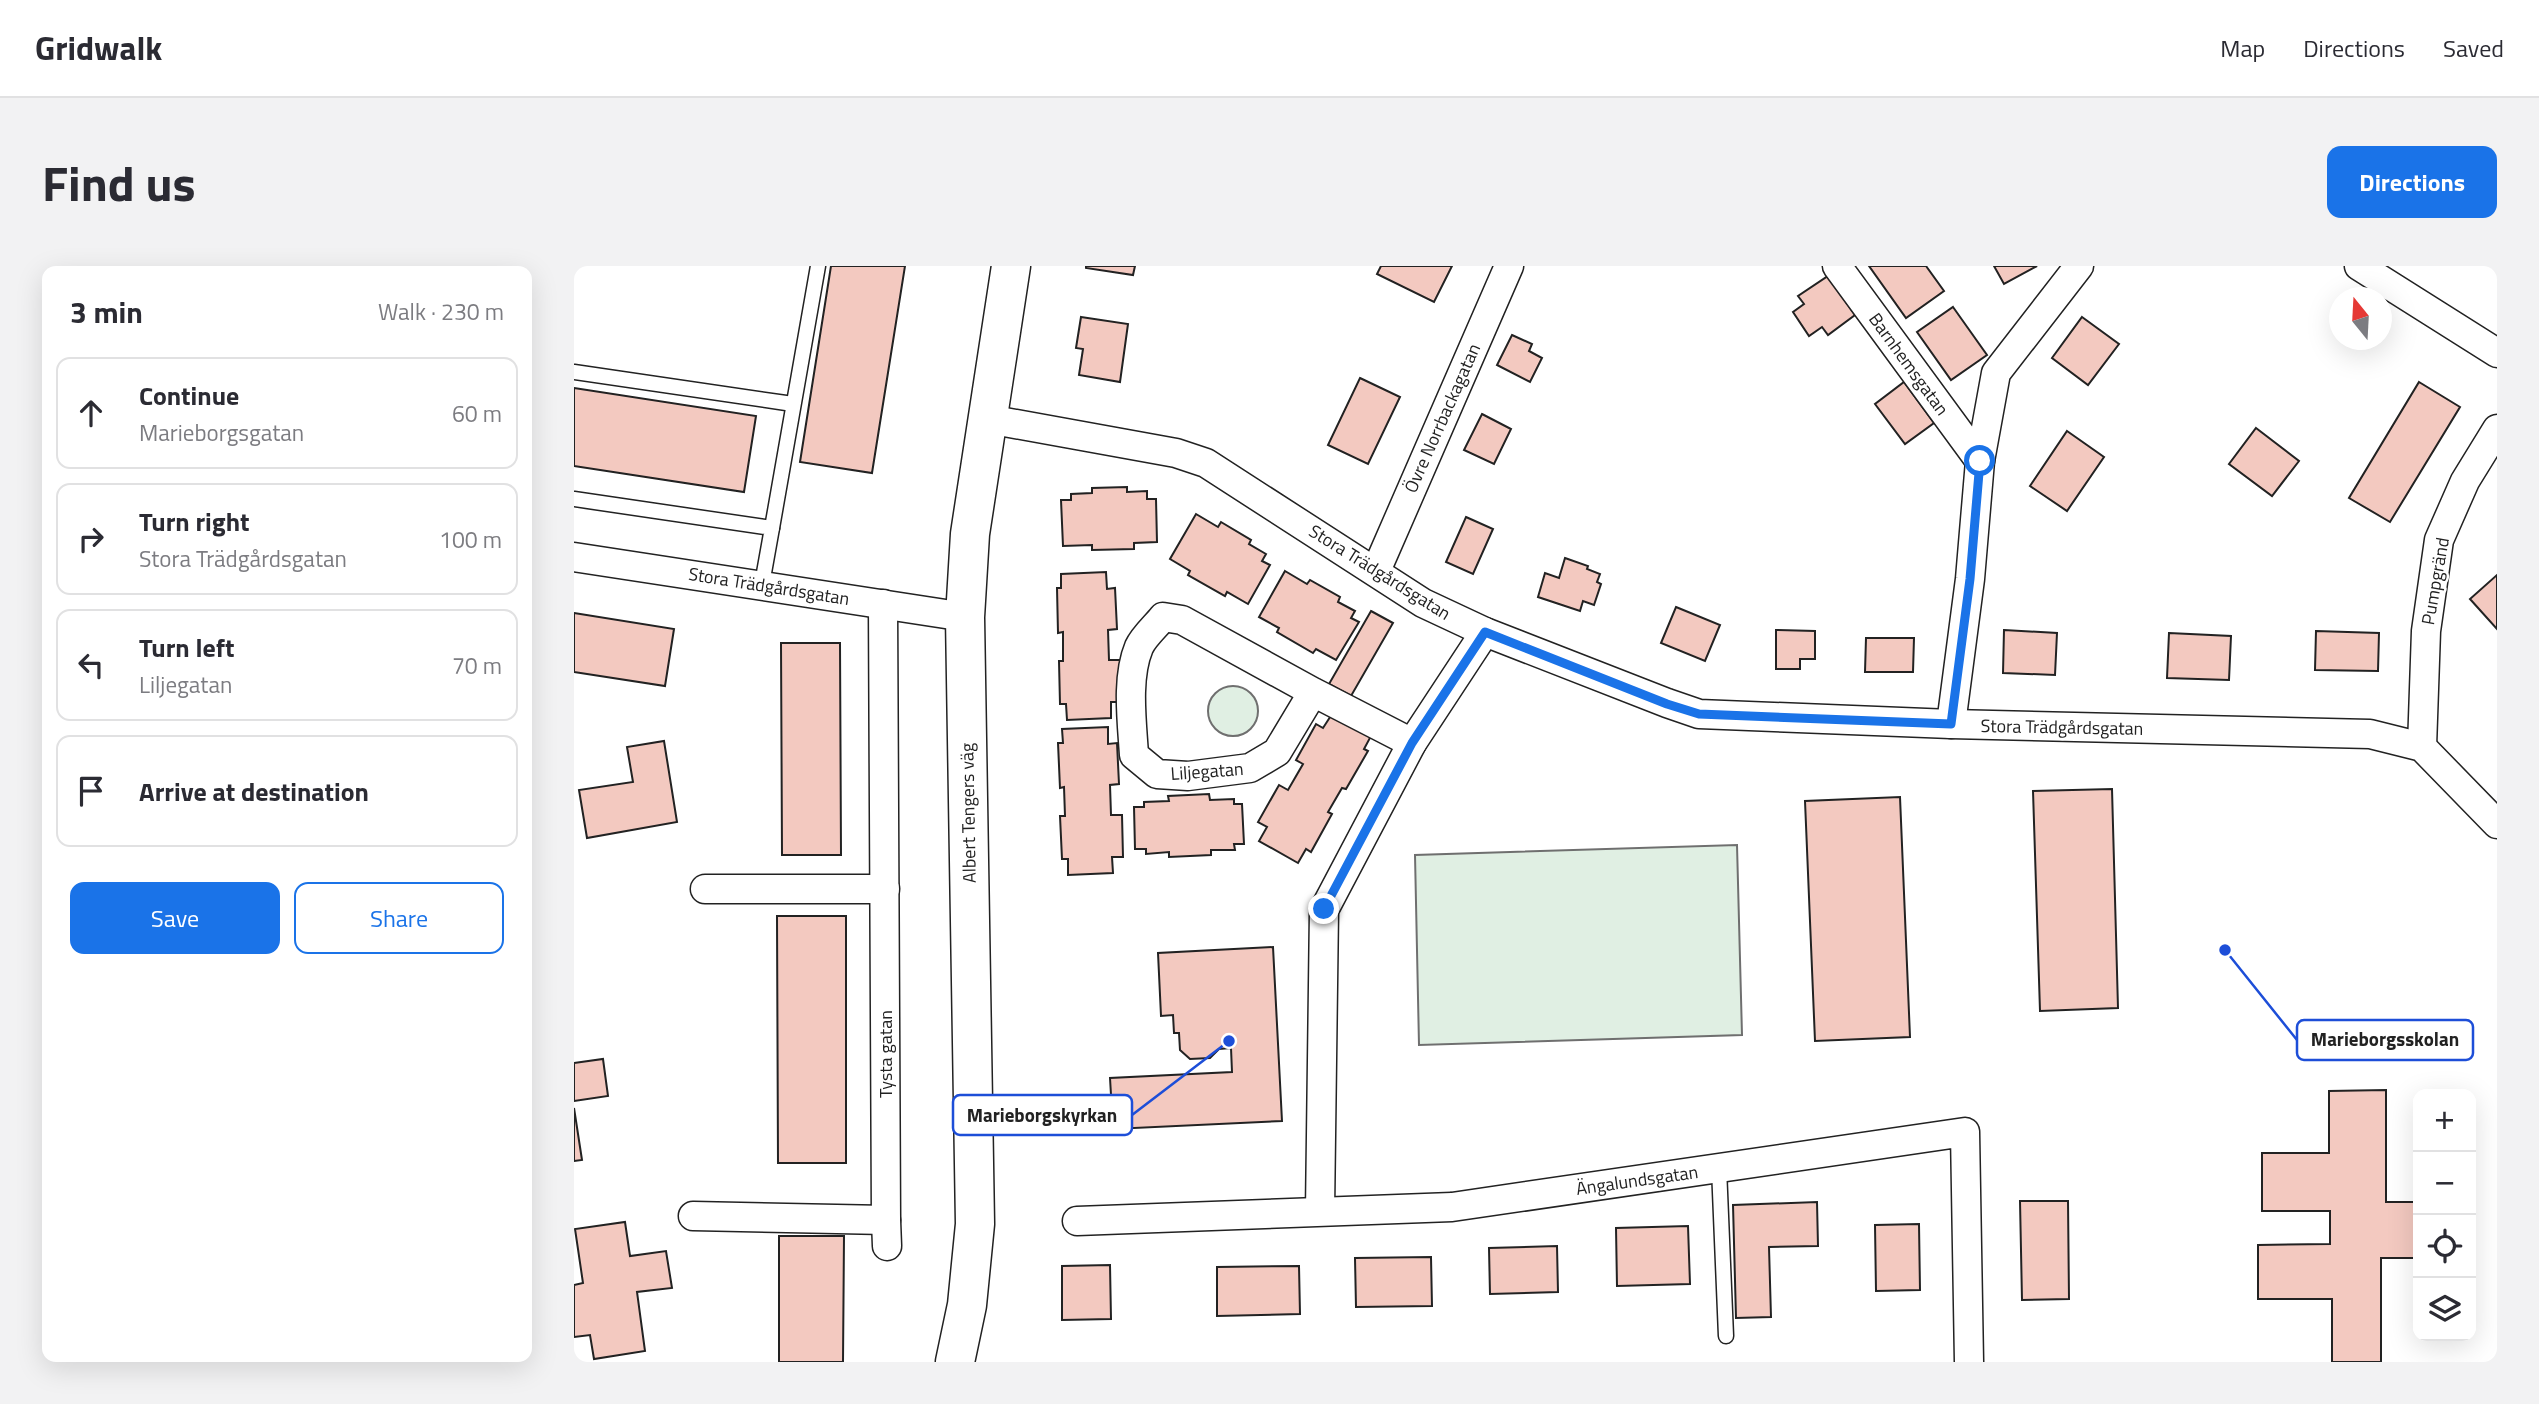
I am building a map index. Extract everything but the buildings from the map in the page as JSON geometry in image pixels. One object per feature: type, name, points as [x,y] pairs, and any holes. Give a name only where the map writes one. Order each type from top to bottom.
[{"type":"street","name":"Albert Tengers väg","points":[[955,1362],[967,1305],[975,1224],[965,617],[970,534],[1011,266]]},
{"type":"street","name":"Övre Norrbackagatan","points":[[1376,571],[1509,266]]},
{"type":"street","name":"Barnhemsgatan","points":[[1837,266],[1980,461]]},
{"type":"street","points":[[1951,724],[1970,579],[1980,461],[1996,373],[2079,266]]},
{"type":"street","points":[[2359,266],[2497,353]]},
{"type":"street","name":"Stora Trädgårdsgatan","points":[[988,419],[1176,453],[1206,463],[1423,603],[1485,632],[1667,704],[1699,714],[1951,724],[2370,734],[2422,747]]},
{"type":"street","name":"Pumpgränd","points":[[2422,747],[2426,631],[2440,540],[2465,481],[2497,429]]},
{"type":"street","name":"Stora Trädgårdsgatan","points":[[574,556],[965,617]]},
{"type":"street","name":"Tysta gatan","points":[[693,1216],[886,1233],[883,604]]},
{"type":"street","name":"Liljegatan","points":[[1313,692],[1277,752],[1250,768],[1188,776],[1157,774],[1134,755],[1130,701],[1136,663],[1140,645],[1163,617],[1182,620],[1412,743]]},
{"type":"street","points":[[1320,1211],[1324,909],[1412,743],[1485,632]]},
{"type":"street","points":[[2422,747],[2497,824]]},
{"type":"street","points":[[705,889],[885,889]]},
{"type":"street","name":"Ängalundsgatan","points":[[1077,1221],[1452,1207],[1965,1132],[1969,1362]]},
{"type":"lane","points":[[762,584],[818,266]]},
{"type":"lane","points":[[574,372],[793,404]]},
{"type":"lane","points":[[574,499],[772,528]]},
{"type":"lane","points":[[1719,1168],[1726,1336]]},
{"type":"green space","points":[[1233,686],[1251,693],[1258,711],[1251,729],[1233,736],[1215,729],[1208,711],[1215,693]]},
{"type":"green space","points":[[1737,845],[1742,1035],[1419,1045],[1415,855]]},
{"type":"place","name":"Marieborgsskolan","points":[[2225,950]]},
{"type":"place","name":"Marieborgskyrkan","points":[[1229,1041]]},
{"type":"route","points":[[1324,909],[1412,743],[1485,632],[1667,704],[1699,714],[1951,724],[1970,579],[1980,461]]}]
